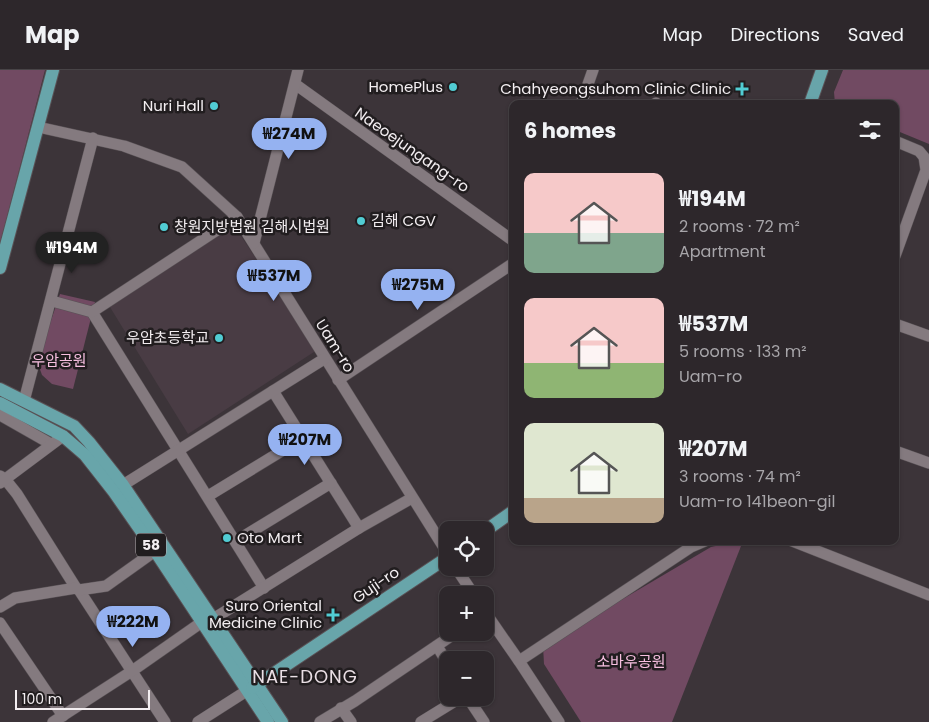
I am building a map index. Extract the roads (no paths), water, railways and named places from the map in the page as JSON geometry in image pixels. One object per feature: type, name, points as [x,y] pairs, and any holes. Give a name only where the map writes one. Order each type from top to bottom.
[{"type":"main road","points":[[0,268],[54,70]]},
{"type":"main road","points":[[811,100],[822,70]]},
{"type":"main road","points":[[0,388],[74,426],[90,442],[123,485],[207,620]]},
{"type":"main road","name":"58","points":[[0,403],[63,436],[85,455],[207,620],[253,687],[268,722]]},
{"type":"main road","points":[[494,525],[509,514]]},
{"type":"main road","name":"Guji-ro","points":[[253,687],[439,561]]},
{"type":"main road","points":[[253,687],[282,722]]},
{"type":"street","points":[[254,243],[298,70]]},
{"type":"street","points":[[582,100],[593,70]]},
{"type":"street","name":"Naeoejungang-ro","points":[[295,84],[509,238]]},
{"type":"street","name":"Uam-ro","points":[[38,127],[124,146],[182,167],[237,217],[439,541]]},
{"type":"street","points":[[24,401],[52,301],[93,138]]},
{"type":"street","points":[[899,143],[919,151],[924,157],[926,170],[899,245]]},
{"type":"street","points":[[92,312],[237,217]]},
{"type":"street","points":[[338,380],[509,266]]},
{"type":"street","points":[[52,301],[92,312],[264,588]]},
{"type":"street","points":[[899,325],[929,336]]},
{"type":"street","points":[[123,485],[324,358]]},
{"type":"street","points":[[273,390],[358,528]]},
{"type":"street","points":[[0,415],[51,444]]},
{"type":"street","points":[[63,436],[2,479],[17,494],[165,722]]},
{"type":"street","points":[[208,496],[303,438]]},
{"type":"street","points":[[899,452],[929,463]]},
{"type":"street","points":[[236,541],[331,483]]},
{"type":"street","points":[[0,622],[58,719],[207,620],[264,588],[358,528],[412,498]]},
{"type":"street","points":[[519,661],[696,545]]},
{"type":"street","points":[[802,545],[929,595]]},
{"type":"street","points":[[0,607],[15,598],[106,586],[156,551]]},
{"type":"street","points":[[494,626],[559,722]]},
{"type":"street","points":[[320,722],[355,701],[444,641]]},
{"type":"street","points":[[437,646],[440,651]]},
{"type":"street","points":[[198,722],[253,687]]},
{"type":"street","points":[[421,722],[447,706]]},
{"type":"street","points":[[473,706],[484,722]]},
{"type":"street","points":[[342,708],[351,722]]},
{"type":"place","name":"HomePlus","points":[[453,87]]},
{"type":"place","name":"Chahyeongsuhom Clinic Clinic","points":[[742,89]]},
{"type":"place","name":"Nuri Hall","points":[[214,106]]},
{"type":"place","name":"김해 CGV","points":[[361,221]]},
{"type":"place","name":"창원지방법원 김해시법원","points":[[164,227]]},
{"type":"place","name":"우암초등학교","points":[[219,338]]},
{"type":"place","name":"Oto Mart","points":[[227,538]]},
{"type":"place","name":"Suro Oriental Medicine Clinic","points":[[333,615]]},
{"type":"district","name":"NAE-DONG","points":[[305,677]]},
{"type":"park label","name":"우암공원","points":[[59,361]]},
{"type":"park label","name":"소바우공원","points":[[631,662]]}]
